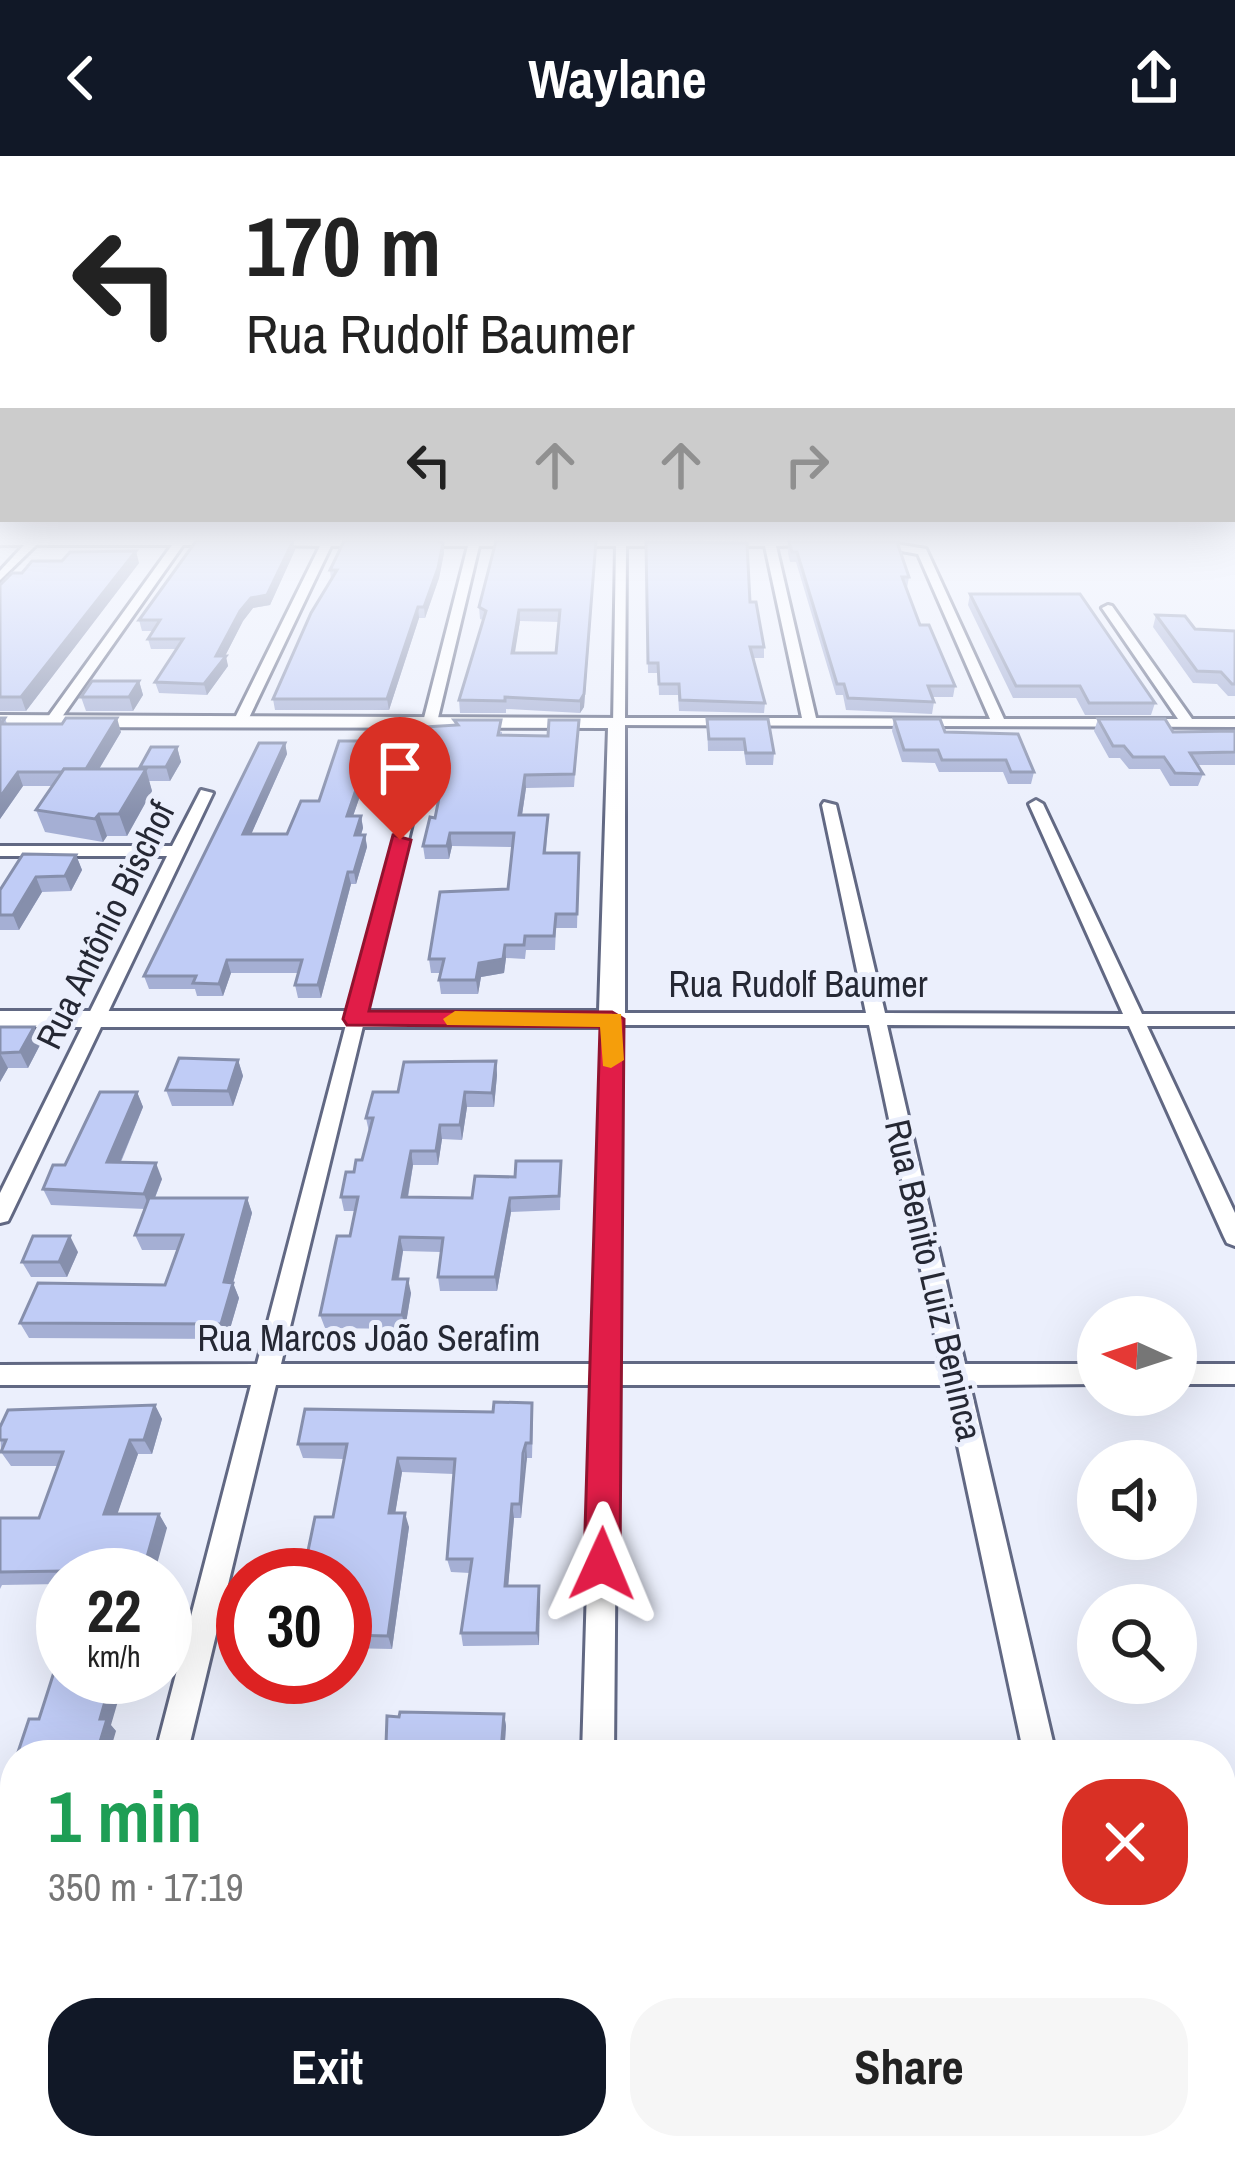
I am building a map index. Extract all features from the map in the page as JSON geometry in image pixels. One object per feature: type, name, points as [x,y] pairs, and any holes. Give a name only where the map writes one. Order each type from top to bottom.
[{"type":"street","points":[[52,721],[116,631]]},
{"type":"street","points":[[240,722],[285,631]]},
{"type":"street","points":[[430,722],[453,631]]},
{"type":"street","points":[[598,1740],[620,631]]},
{"type":"street","points":[[789,631],[810,723]]},
{"type":"street","points":[[958,631],[999,723]]},
{"type":"street","points":[[1124,631],[1188,723]]},
{"type":"street","points":[[0,721],[1235,724]]},
{"type":"street","name":"Rua Antônio Bischof","points":[[0,1215],[206,793]]},
{"type":"street","points":[[175,1740],[412,795]]},
{"type":"street","points":[[1036,804],[1235,1237]]},
{"type":"street","name":"Rua Benito Luiz Beninca","points":[[829,805],[1037,1740]]},
{"type":"street","points":[[0,851],[177,851]]},
{"type":"street","name":"Rua Rudolf Baumer","points":[[0,1018],[1235,1020]]},
{"type":"street","name":"Rua Marcos João Serafim","points":[[0,1375],[1077,1374]]},
{"type":"street","points":[[1197,1374],[1235,1374]]},
{"type":"building","points":[[0,631],[73,631],[21,697],[0,697]]},
{"type":"building","points":[[153,631],[230,631],[216,656],[226,656],[204,684],[155,682],[183,639],[148,639]]},
{"type":"building","points":[[303,631],[410,631],[387,699],[273,699]]},
{"type":"building","points":[[480,631],[516,631],[512,653],[556,653],[558,631],[589,631],[580,701],[459,700]]},
{"type":"building","points":[[647,631],[761,631],[764,647],[750,647],[765,703],[680,700],[679,684],[659,684],[658,663],[648,663]]},
{"type":"building","points":[[821,631],[931,631],[955,686],[928,686],[934,702],[848,698],[844,684],[837,684]]},
{"type":"building","points":[[988,631],[1105,631],[1155,703],[1089,703],[1080,686],[1016,686]]},
{"type":"building","points":[[1167,631],[1235,631],[1235,684],[1221,672],[1197,671]]},
{"type":"building","points":[[92,681],[139,681],[129,697],[81,697]]},
{"type":"building","points":[[0,718],[5,718],[1,724],[62,724],[66,718],[117,718],[86,769],[18,772],[0,797]]},
{"type":"building","points":[[707,719],[768,719],[774,753],[746,753],[744,739],[709,739]]},
{"type":"building","points":[[894,719],[940,719],[945,732],[1018,734],[1034,772],[1011,772],[1006,760],[942,760],[938,750],[904,750]]},
{"type":"building","points":[[1098,719],[1165,719],[1173,732],[1235,731],[1235,752],[1190,753],[1203,774],[1175,773],[1164,757],[1133,757],[1124,746],[1113,746]]},
{"type":"building","points":[[454,720],[501,720],[498,735],[548,736],[549,720],[579,720],[574,774],[525,775],[519,815],[548,815],[544,853],[579,853],[577,914],[556,914],[554,936],[525,936],[524,945],[505,945],[503,959],[479,963],[476,980],[439,980],[444,959],[429,959],[440,892],[508,889],[514,833],[450,833],[447,846],[423,846],[430,817],[435,818],[445,768],[428,768],[430,757],[419,757],[420,750],[387,750],[391,729],[458,725]]},
{"type":"building","points":[[339,741],[378,741],[369,775],[361,775],[347,816],[361,816],[355,835],[365,835],[354,872],[348,872],[318,985],[295,985],[302,960],[227,960],[219,984],[193,983],[196,976],[144,976],[259,743],[285,743],[243,834],[287,834],[301,801],[319,801]]},
{"type":"building","points":[[151,747],[177,747],[166,767],[140,767]]},
{"type":"building","points":[[64,769],[146,769],[119,814],[99,814],[95,819],[36,810]]},
{"type":"building","points":[[23,854],[76,855],[65,876],[36,877],[13,915],[0,915],[0,890]]},
{"type":"building","points":[[0,1027],[34,1027],[20,1052],[0,1053]]},
{"type":"building","points":[[179,1058],[238,1060],[228,1091],[166,1090]]},
{"type":"building","points":[[496,1061],[492,1093],[465,1092],[460,1125],[440,1125],[436,1151],[411,1151],[402,1197],[472,1198],[475,1176],[515,1177],[516,1161],[561,1161],[559,1196],[510,1198],[495,1277],[438,1277],[443,1238],[400,1237],[393,1279],[408,1279],[402,1315],[320,1315],[337,1236],[350,1236],[358,1197],[341,1197],[346,1172],[354,1172],[356,1160],[362,1160],[373,1118],[366,1118],[373,1092],[398,1092],[404,1062]]},
{"type":"building","points":[[100,1092],[137,1092],[107,1162],[156,1163],[144,1194],[43,1189],[53,1165],[65,1165]]},
{"type":"building","points":[[149,1198],[247,1198],[224,1282],[233,1283],[221,1324],[20,1323],[38,1283],[165,1285],[183,1235],[135,1235]]},
{"type":"building","points":[[33,1236],[70,1236],[59,1262],[22,1262]]},
{"type":"building","points":[[494,1402],[532,1403],[531,1443],[526,1443],[523,1453],[520,1504],[512,1504],[505,1586],[539,1586],[537,1633],[461,1633],[472,1559],[447,1559],[455,1459],[398,1458],[389,1513],[405,1513],[388,1636],[372,1636],[372,1548],[309,1548],[315,1517],[333,1517],[347,1444],[298,1444],[305,1409],[493,1412]]},
{"type":"building","points":[[155,1405],[144,1440],[130,1440],[104,1514],[159,1514],[150,1548],[36,1548],[36,1571],[0,1572],[0,1518],[39,1518],[63,1452],[1,1452],[6,1440],[0,1440],[0,1427],[8,1410]]},
{"type":"building","points":[[44,1704],[104,1704],[100,1719],[107,1719],[101,1740],[22,1740],[29,1719],[39,1719]]},
{"type":"building","points":[[400,1712],[504,1714],[502,1740],[386,1740],[387,1716],[399,1717]]},
{"type":"slow traffic","points":[[455,1019],[612,1019],[611,1060]]},
{"type":"route","points":[[400,840],[356,1019],[612,1019],[602,1564]]}]
